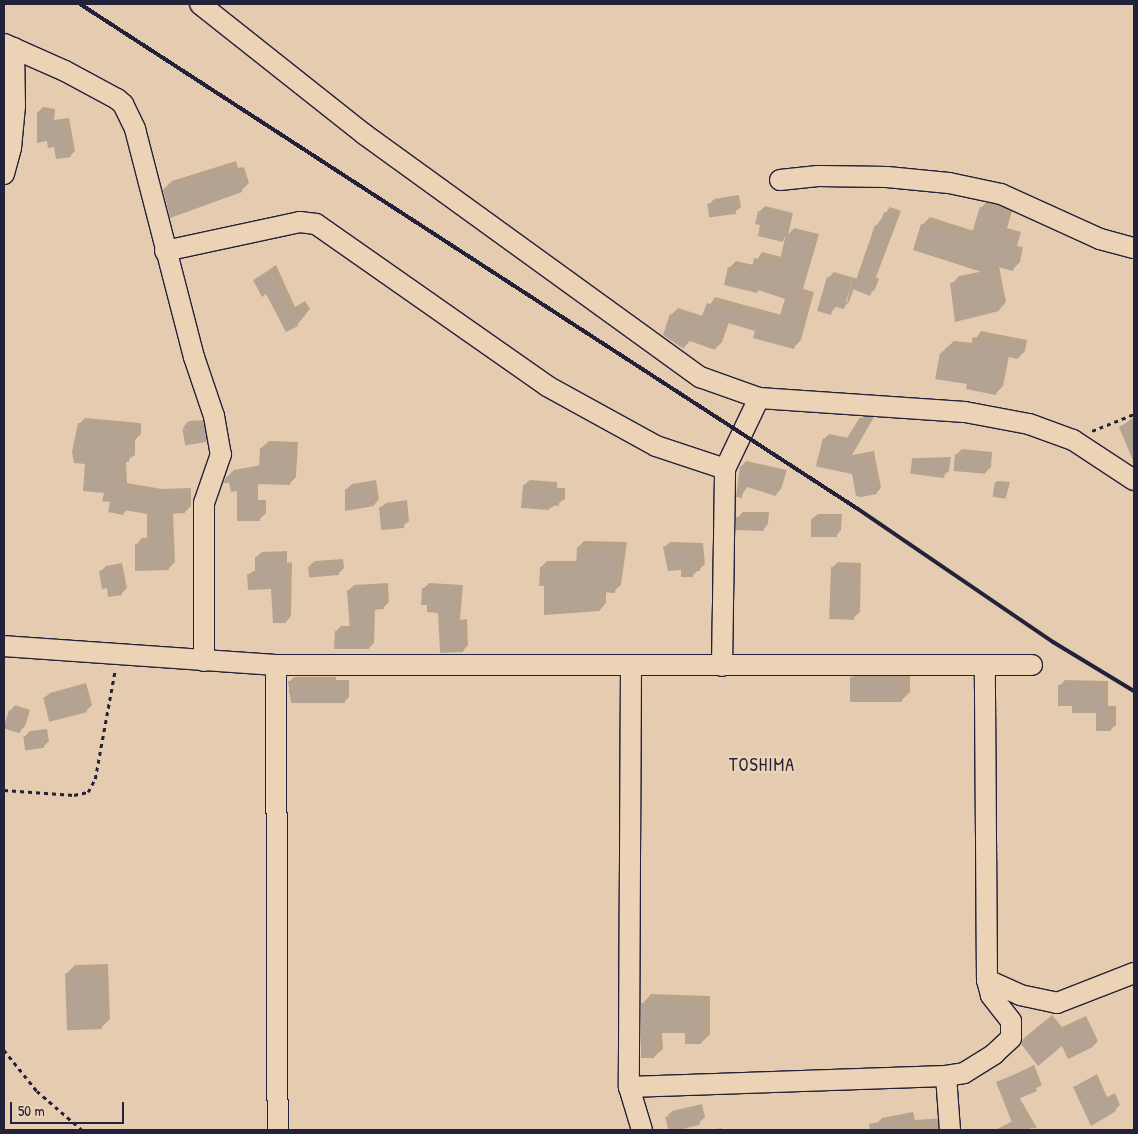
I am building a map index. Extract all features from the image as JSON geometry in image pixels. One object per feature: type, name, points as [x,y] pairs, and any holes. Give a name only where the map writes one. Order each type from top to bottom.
[{"type":"street","points":[[200,4],[364,134],[700,377],[759,398],[965,412],[1029,424],[1073,440],[1134,480]]},
{"type":"street","points":[[4,174],[11,148],[15,106],[9,46],[65,70],[123,104],[148,171],[165,251],[194,357],[214,416],[221,454],[204,503],[204,660]]},
{"type":"street","points":[[780,180],[818,176],[887,177],[949,183],[1002,194],[1100,239],[1134,248]]},
{"type":"street","points":[[165,251],[300,222],[316,224],[547,386],[656,446],[725,469]]},
{"type":"street","points":[[722,666],[725,469],[759,398]]},
{"type":"street","points":[[4,646],[276,665],[722,666],[1032,664]]},
{"type":"street","points":[[276,665],[278,1130]]},
{"type":"street","points":[[629,1087],[946,1076],[964,1073],[994,1054],[1011,1038],[1011,1021],[991,994],[987,980],[985,665]]},
{"type":"street","points":[[631,666],[629,1087],[642,1130]]},
{"type":"street","points":[[987,980],[1020,994],[1057,1003],[1134,973]]},
{"type":"street","points":[[946,1076],[950,1130]]},
{"type":"path","points":[[1073,440],[1134,414]]},
{"type":"path","points":[[4,790],[74,795],[88,792],[95,779],[100,736],[119,654]]},
{"type":"path","points":[[4,1050],[37,1091],[82,1130]]},
{"type":"building","points":[[37,112],[51,113],[50,124],[65,122],[71,157],[56,159],[54,147],[48,148],[47,141],[37,143]]},
{"type":"building","points":[[228,168],[230,176],[237,174],[242,192],[170,218],[163,189]]},
{"type":"building","points":[[734,200],[736,214],[709,218],[707,204]]},
{"type":"building","points":[[980,207],[1007,215],[1001,235],[1015,239],[1010,253],[1017,255],[1013,271],[991,265],[999,311],[955,322],[950,283],[991,275],[913,250],[921,224],[970,239]]},
{"type":"building","points":[[758,211],[788,218],[783,242],[758,236],[760,225],[755,224]]},
{"type":"building","points":[[884,212],[897,216],[871,282],[875,284],[870,296],[853,289],[875,225],[879,227]]},
{"type":"building","points":[[786,234],[813,240],[797,296],[808,299],[794,349],[753,338],[755,331],[725,322],[715,350],[687,340],[684,349],[663,335],[670,314],[699,323],[707,303],[778,322],[785,299],[758,290],[757,293],[724,285],[728,267],[751,273],[754,258],[779,264]]},
{"type":"building","points":[[270,270],[290,311],[300,306],[305,316],[295,321],[298,326],[286,332],[266,294],[262,297],[253,280]]},
{"type":"building","points":[[827,277],[851,284],[844,309],[833,306],[831,315],[817,311]]},
{"type":"building","points":[[973,337],[1021,347],[1018,359],[1004,356],[996,395],[966,389],[967,384],[935,379],[940,353],[945,354],[946,347],[970,351]]},
{"type":"building","points":[[860,417],[870,422],[848,459],[869,456],[877,494],[861,497],[856,496],[852,474],[814,466],[824,464],[817,462],[823,438],[844,443]]},
{"type":"building","points":[[1134,420],[1134,463],[1119,427]]},
{"type":"building","points":[[78,423],[136,429],[135,441],[130,441],[129,462],[120,462],[122,489],[155,495],[185,494],[185,513],[167,514],[169,570],[135,571],[135,544],[147,544],[147,514],[124,510],[123,515],[108,512],[110,502],[102,501],[104,493],[83,491],[85,464],[74,463],[72,452]]},
{"type":"building","points":[[204,425],[207,442],[185,446],[182,429]]},
{"type":"building","points":[[260,448],[291,449],[290,485],[252,484],[251,507],[260,507],[260,521],[237,521],[237,491],[231,492],[229,483],[223,483],[226,477],[259,471]]},
{"type":"building","points":[[955,454],[987,457],[985,474],[954,471]]},
{"type":"building","points":[[912,458],[946,462],[944,478],[910,474]]},
{"type":"building","points":[[740,466],[782,476],[776,496],[744,486],[742,498],[736,497]]},
{"type":"building","points":[[995,482],[1008,484],[1005,499],[993,497]]},
{"type":"building","points":[[371,485],[374,506],[345,511],[345,489]]},
{"type":"building","points":[[523,485],[552,487],[552,493],[560,493],[559,506],[550,505],[549,510],[521,508]]},
{"type":"building","points":[[402,505],[404,528],[381,530],[379,507]]},
{"type":"building","points":[[736,517],[764,518],[764,531],[736,530]]},
{"type":"building","points":[[811,519],[837,519],[837,537],[811,537]]},
{"type":"building","points":[[677,546],[678,550],[698,548],[700,571],[693,571],[693,577],[681,577],[681,570],[668,571],[663,547]]},
{"type":"building","points":[[577,547],[621,548],[615,593],[600,592],[600,611],[544,615],[544,586],[539,586],[540,567],[576,567]]},
{"type":"building","points":[[282,556],[282,568],[287,567],[286,623],[273,623],[271,589],[248,590],[247,574],[255,574],[255,557]]},
{"type":"building","points":[[338,564],[339,575],[309,578],[308,567]]},
{"type":"building","points":[[831,567],[856,568],[854,620],[829,619]]},
{"type":"building","points":[[117,568],[122,595],[108,597],[107,588],[102,589],[99,571]]},
{"type":"building","points":[[383,588],[384,609],[370,610],[369,649],[334,649],[335,631],[350,631],[347,590]]},
{"type":"building","points":[[422,588],[458,590],[455,625],[462,624],[463,652],[440,653],[438,613],[427,612],[427,605],[421,605]]},
{"type":"building","points":[[850,677],[902,677],[902,702],[850,702]]},
{"type":"building","points":[[288,681],[332,681],[332,685],[344,685],[345,703],[291,703]]},
{"type":"building","points":[[1058,685],[1103,686],[1103,711],[1111,711],[1111,731],[1096,731],[1096,713],[1072,713],[1072,706],[1058,706]]},
{"type":"building","points":[[81,688],[87,712],[49,722],[43,697]]},
{"type":"building","points":[[9,710],[25,715],[20,733],[4,728]]},
{"type":"building","points":[[42,734],[44,748],[25,751],[23,737]]},
{"type":"building","points":[[100,972],[102,1029],[67,1030],[65,973]]},
{"type":"building","points":[[641,1003],[702,1004],[701,1044],[685,1044],[685,1033],[654,1033],[654,1058],[641,1058]]},
{"type":"building","points":[[1046,1020],[1056,1032],[1081,1020],[1093,1047],[1068,1059],[1062,1046],[1038,1066],[1021,1044],[1023,1039]]},
{"type":"building","points":[[1028,1069],[1037,1091],[1013,1101],[1031,1130],[1015,1130],[996,1082]]},
{"type":"building","points":[[1093,1078],[1103,1100],[1110,1097],[1116,1111],[1091,1126],[1073,1087]]},
{"type":"building","points":[[696,1109],[700,1124],[679,1130],[668,1130],[665,1117]]},
{"type":"building","points":[[908,1117],[911,1130],[870,1130],[869,1124]]},
{"type":"railway","points":[[80,4],[858,509],[1053,642],[1134,691]]},
{"type":"district","name":"TOSHIMA","points":[[762,765]]}]
